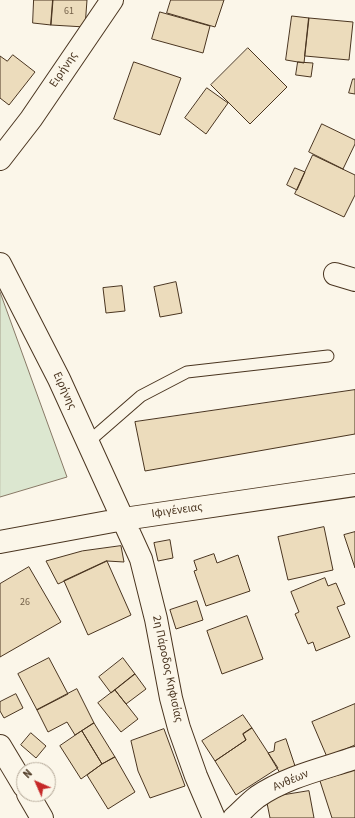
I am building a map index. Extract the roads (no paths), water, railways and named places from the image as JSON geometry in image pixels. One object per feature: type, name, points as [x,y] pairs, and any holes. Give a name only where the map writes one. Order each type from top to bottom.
[{"type":"street","name":"Ειρήνης","points":[[0,159],[31,119],[112,0]]},
{"type":"street","name":"Ειρήνης","points":[[0,264],[59,379],[106,486],[124,519]]},
{"type":"street","name":"Ιφιγένειας","points":[[0,542],[124,519],[355,485]]},
{"type":"street","name":"2η Πάροδος Κηφισίας","points":[[124,519],[141,559],[146,576],[156,620],[166,678],[179,728],[196,776],[214,818]]},
{"type":"street","points":[[2,755],[16,775]]},
{"type":"street","name":"Ανθέων","points":[[234,818],[257,797],[278,785],[355,758]]},
{"type":"street","points":[[33,802],[42,818]]},
{"type":"lane","points":[[87,443],[141,396],[187,372],[328,356]]}]
